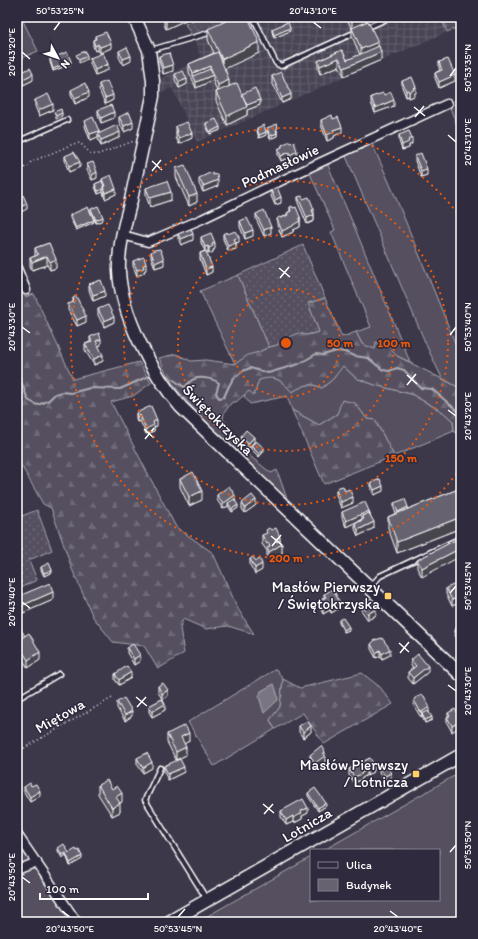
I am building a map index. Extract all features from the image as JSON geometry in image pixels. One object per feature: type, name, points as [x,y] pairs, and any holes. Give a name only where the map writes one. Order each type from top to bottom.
[{"type":"street","name":"Świętokrzyska","points":[[134,17],[149,50],[153,81],[153,96],[119,259],[119,271],[124,304],[138,338],[168,393],[181,407],[461,675]]},
{"type":"street","name":"Podmasłowie","points":[[123,235],[148,242],[202,219],[447,104]]},
{"type":"street","points":[[17,268],[26,290]]},
{"type":"street","name":"Lotnicza","points":[[169,922],[461,755]]},
{"type":"street","points":[[17,834],[77,922]]},
{"type":"street","points":[[17,870],[37,862]]},
{"type":"lane","points":[[253,17],[276,63],[281,66],[391,17]]},
{"type":"lane","points":[[149,50],[219,29]]},
{"type":"lane","points":[[17,142],[67,120]]},
{"type":"lane","points":[[369,588],[380,576],[461,538]]},
{"type":"lane","points":[[17,699],[59,674]]},
{"type":"lane","points":[[160,768],[145,800],[207,900]]},
{"type":"path","points":[[17,171],[28,166],[31,162],[73,144],[80,143],[90,153],[96,155],[145,136]]},
{"type":"path","name":"Miętowa","points":[[17,752],[112,698]]},
{"type":"shaded area","points":[[254,17],[441,17],[447,32],[197,142],[172,88],[163,92],[157,80],[201,59],[195,41]]},
{"type":"shaded area","points":[[274,684],[278,700],[264,713],[259,697],[261,691]]},
{"type":"green space","points":[[17,17],[21,17],[38,51],[17,60]]},
{"type":"green space","points":[[201,17],[231,17],[233,22],[212,31],[192,36],[185,24]]},
{"type":"green space","points":[[441,17],[461,17],[461,26],[447,32]]},
{"type":"green space","points":[[461,101],[461,134],[449,106]]},
{"type":"green space","points":[[371,141],[461,357],[461,389],[442,378],[428,349],[345,154],[327,163],[410,362],[397,356],[387,346],[377,342],[375,350],[362,344],[356,332],[371,327],[331,232],[335,230],[308,169]]},
{"type":"green space","points":[[303,245],[325,298],[308,303],[319,332],[306,335],[299,333],[277,345],[269,347],[238,275]]},
{"type":"green space","points":[[238,275],[269,347],[235,364],[200,291]]},
{"type":"green space","points":[[17,280],[25,297],[34,294],[73,379],[139,362],[151,383],[133,396],[111,402],[176,527],[213,553],[238,609],[254,634],[228,626],[206,629],[183,619],[180,628],[184,653],[158,669],[144,646],[113,642],[93,617],[72,569],[51,508],[43,504],[17,458]]},
{"type":"green space","points":[[325,298],[342,337],[356,332],[362,344],[375,349],[376,342],[387,346],[397,356],[461,389],[461,437],[454,431],[453,421],[443,412],[411,394],[375,385],[356,378],[343,366],[333,379],[322,388],[307,385],[292,392],[285,384],[274,378],[259,380],[254,395],[249,391],[236,402],[232,402],[224,413],[223,419],[233,433],[233,439],[251,457],[271,473],[277,470],[287,499],[200,416],[168,377],[159,358],[176,354],[191,361],[206,360],[235,364],[248,355],[277,345],[291,336],[299,333],[307,335],[319,332],[308,303]]},
{"type":"green space","points":[[342,365],[356,378],[375,385],[411,394],[443,412],[453,421],[454,431],[394,456],[375,420],[367,419],[355,403],[319,425],[292,410],[287,396],[250,404],[244,396],[257,381],[269,377],[281,382],[292,392],[307,385],[322,388],[333,379]]},
{"type":"green space","points":[[342,400],[355,403],[367,419],[375,420],[394,456],[324,484],[292,410],[319,425],[337,414]]},
{"type":"green space","points":[[37,510],[52,550],[29,560],[37,580],[17,589],[17,518]]},
{"type":"green space","points":[[276,669],[283,679],[280,707],[270,720],[275,729],[214,766],[188,722]]},
{"type":"green space","points":[[362,673],[380,687],[393,704],[324,744],[303,713],[275,729],[270,720],[280,707],[283,679],[300,688]]},
{"type":"green space","points":[[461,772],[460,922],[197,922],[310,858],[310,901],[440,901],[440,849],[326,849]]},
{"type":"green space","points":[[17,842],[71,922],[17,922]]},
{"type":"building","points":[[164,17],[173,17],[166,21]]},
{"type":"building","points":[[235,17],[248,17],[259,42],[222,59],[208,29]]},
{"type":"building","points":[[350,17],[361,17],[352,21]]},
{"type":"building","points":[[368,21],[378,42],[361,49],[352,28]]},
{"type":"building","points":[[288,22],[290,28],[274,35],[272,29]]},
{"type":"building","points":[[106,32],[111,43],[100,47],[98,44],[95,46],[93,40],[96,39],[95,36]]},
{"type":"building","points":[[379,46],[381,52],[344,68],[339,58],[320,66],[318,61],[342,50],[347,60]]},
{"type":"building","points":[[127,47],[131,56],[123,59],[119,51]]},
{"type":"building","points":[[85,51],[87,56],[79,60],[76,55]]},
{"type":"building","points":[[67,52],[71,61],[53,69],[50,59]]},
{"type":"building","points":[[218,52],[229,80],[218,85],[210,66],[193,73],[189,64]]},
{"type":"building","points":[[103,53],[108,64],[95,70],[90,58]]},
{"type":"building","points":[[169,53],[173,65],[163,68],[159,56]]},
{"type":"building","points":[[448,59],[455,75],[439,82],[435,73],[442,70],[439,62]]},
{"type":"building","points":[[30,68],[33,74],[23,79],[20,73]]},
{"type":"building","points":[[210,69],[213,75],[196,82],[193,76]]},
{"type":"building","points":[[183,71],[187,79],[179,82],[175,74]]},
{"type":"building","points":[[281,72],[291,94],[282,98],[272,76]]},
{"type":"building","points":[[412,77],[416,87],[413,88],[414,90],[409,92],[409,90],[406,91],[402,81]]},
{"type":"building","points":[[107,81],[113,95],[105,98],[99,84]]},
{"type":"building","points":[[85,83],[89,92],[75,98],[71,90]]},
{"type":"building","points":[[237,83],[247,107],[227,116],[216,92]]},
{"type":"building","points":[[255,88],[260,100],[247,105],[242,94]]},
{"type":"building","points":[[391,92],[394,100],[375,108],[371,97],[383,93],[384,95]]},
{"type":"building","points":[[48,94],[53,104],[39,110],[35,100]]},
{"type":"building","points":[[111,105],[114,112],[101,118],[98,110]]},
{"type":"building","points":[[61,109],[62,113],[56,116],[54,112]]},
{"type":"building","points":[[129,112],[133,122],[124,126],[119,117]]},
{"type":"building","points":[[332,115],[333,119],[338,117],[342,127],[333,130],[334,132],[327,135],[321,120]]},
{"type":"building","points":[[93,117],[99,131],[90,134],[85,121]]},
{"type":"building","points":[[216,119],[220,127],[210,132],[206,123]]},
{"type":"building","points":[[187,122],[192,133],[179,138],[176,132],[178,132],[176,126]]},
{"type":"building","points":[[277,124],[277,133],[270,136],[267,128]]},
{"type":"building","points":[[117,125],[120,132],[101,140],[98,134]]},
{"type":"building","points":[[264,125],[266,132],[259,135],[257,128]]},
{"type":"building","points":[[409,131],[412,138],[408,140],[409,142],[402,145],[399,135]]},
{"type":"building","points":[[290,141],[290,143],[294,142],[297,151],[290,155],[289,152],[281,156],[278,149]]},
{"type":"building","points":[[74,152],[80,162],[69,166],[65,156]]},
{"type":"building","points":[[421,153],[427,169],[421,171],[415,156]]},
{"type":"building","points":[[93,162],[97,172],[92,175],[87,164]]},
{"type":"building","points":[[185,165],[197,194],[189,197],[176,168]]},
{"type":"building","points":[[212,172],[213,175],[217,174],[218,180],[203,186],[199,178]]},
{"type":"building","points":[[111,175],[116,189],[105,193],[103,186],[105,186],[102,179]]},
{"type":"building","points":[[102,181],[104,186],[103,189],[98,191],[95,184]]},
{"type":"building","points":[[167,181],[171,192],[150,198],[146,188]]},
{"type":"building","points":[[277,187],[281,197],[275,200],[271,190]]},
{"type":"building","points":[[23,195],[27,204],[17,208],[17,198]]},
{"type":"building","points":[[302,196],[303,199],[309,197],[314,209],[312,210],[314,215],[307,218],[298,197]]},
{"type":"building","points":[[98,206],[103,217],[96,220],[91,209]]},
{"type":"building","points":[[292,206],[293,208],[296,207],[300,221],[282,231],[277,219],[288,215],[287,213],[291,211],[290,207]]},
{"type":"building","points":[[88,207],[94,220],[76,228],[70,215]]},
{"type":"building","points":[[264,210],[271,227],[264,230],[256,214]]},
{"type":"building","points":[[247,218],[253,230],[245,233],[240,221]]},
{"type":"building","points":[[191,229],[193,234],[181,239],[178,234]]},
{"type":"building","points":[[235,231],[239,237],[234,239],[236,243],[228,246],[223,234],[227,232],[228,234]]},
{"type":"building","points":[[211,233],[215,243],[209,248],[208,246],[205,247],[201,237]]},
{"type":"building","points":[[49,243],[56,259],[50,262],[47,256],[32,262],[30,258],[38,255],[35,248]]},
{"type":"building","points":[[160,249],[164,259],[155,263],[151,252]]},
{"type":"building","points":[[206,251],[212,267],[206,269],[200,253]]},
{"type":"building","points":[[144,257],[146,264],[143,265],[144,268],[137,270],[133,261]]},
{"type":"building","points":[[101,280],[105,291],[93,295],[89,284]]},
{"type":"building","points":[[76,296],[86,316],[77,320],[68,304],[74,302],[73,298]]},
{"type":"building","points":[[108,305],[114,317],[104,321],[98,309]]},
{"type":"building","points":[[99,333],[101,339],[96,341],[103,355],[94,359],[85,344],[92,342],[90,337]]},
{"type":"building","points":[[151,406],[157,420],[153,422],[154,425],[146,429],[140,415],[137,417],[136,413]]},
{"type":"building","points":[[246,430],[254,437],[248,444],[241,436]]},
{"type":"building","points":[[256,441],[264,448],[259,454],[251,446]]},
{"type":"building","points":[[193,472],[202,491],[189,497],[180,479]]},
{"type":"building","points":[[380,479],[383,486],[374,490],[371,483]]},
{"type":"building","points":[[229,486],[235,495],[223,504],[217,495]]},
{"type":"building","points":[[343,486],[345,491],[349,489],[353,497],[341,502],[336,490]]},
{"type":"building","points":[[461,488],[461,517],[397,542],[388,517]]},
{"type":"building","points":[[252,495],[256,500],[245,508],[242,503]]},
{"type":"building","points":[[234,499],[238,505],[232,509],[228,503]]},
{"type":"building","points":[[405,499],[408,507],[398,512],[394,503]]},
{"type":"building","points":[[365,502],[369,511],[346,521],[342,512]]},
{"type":"building","points":[[369,513],[374,522],[358,530],[355,524],[364,519],[362,516]]},
{"type":"building","points":[[269,528],[271,530],[276,528],[280,537],[275,540],[277,542],[280,540],[282,544],[269,552],[267,548],[270,546],[269,543],[267,544],[262,535],[267,533],[266,530]]},
{"type":"building","points":[[461,537],[461,548],[422,568],[417,560]]},
{"type":"building","points":[[253,557],[256,561],[260,559],[262,564],[255,568],[250,559]]},
{"type":"building","points":[[49,563],[52,570],[44,573],[41,567]]},
{"type":"building","points":[[50,583],[53,592],[23,605],[19,596]]},
{"type":"building","points":[[456,584],[461,596],[452,600],[446,588]]},
{"type":"building","points":[[333,589],[340,603],[331,607],[330,604],[323,608],[319,601],[326,597],[324,594]]},
{"type":"building","points":[[369,599],[376,609],[368,614],[361,604]]},
{"type":"building","points":[[343,618],[349,627],[344,630],[339,620]]},
{"type":"building","points":[[17,625],[25,636],[17,641]]},
{"type":"building","points":[[461,626],[461,634],[458,635],[455,629]]},
{"type":"building","points":[[29,633],[40,652],[28,660],[17,641]]},
{"type":"building","points":[[382,638],[390,649],[382,654],[380,650],[376,653],[371,644],[375,640]]},
{"type":"building","points":[[133,644],[140,655],[134,659],[127,648]]},
{"type":"building","points":[[418,654],[428,666],[413,678],[408,672],[416,666],[411,660]]},
{"type":"building","points":[[127,666],[131,672],[119,680],[115,674]]},
{"type":"building","points":[[163,683],[168,690],[162,694],[158,686]]},
{"type":"building","points":[[422,695],[429,706],[422,712],[414,700]]},
{"type":"building","points":[[124,698],[132,711],[125,715],[117,702]]},
{"type":"building","points":[[162,699],[165,704],[152,712],[149,706]]},
{"type":"building","points":[[455,709],[461,718],[461,721],[452,726],[447,717],[450,716],[448,713]]},
{"type":"building","points":[[428,711],[432,717],[425,720],[422,714]]},
{"type":"building","points":[[307,721],[311,726],[303,732],[299,726]]},
{"type":"building","points":[[185,725],[189,733],[181,737],[186,747],[176,752],[167,734]]},
{"type":"building","points":[[321,746],[325,752],[323,754],[325,756],[315,763],[310,755]]},
{"type":"building","points":[[147,753],[152,762],[143,768],[137,758]]},
{"type":"building","points":[[370,758],[374,765],[361,773],[362,774],[354,777],[349,769]]},
{"type":"building","points":[[180,759],[184,767],[168,774],[164,766]]},
{"type":"building","points":[[385,763],[391,773],[385,776],[379,767]]},
{"type":"building","points":[[107,780],[112,789],[117,786],[122,793],[116,797],[120,803],[112,808],[98,785]]},
{"type":"building","points":[[30,783],[31,786],[36,784],[40,791],[30,797],[24,787]]},
{"type":"building","points":[[315,788],[326,803],[318,808],[308,793]]},
{"type":"building","points":[[303,799],[308,808],[301,811],[302,813],[294,818],[293,816],[286,820],[281,811]]},
{"type":"building","points":[[64,844],[69,853],[76,849],[77,851],[79,850],[82,856],[70,863],[66,853],[62,855],[58,848]]},
{"type":"waterway","points":[[162,374],[168,376],[184,387],[191,380],[197,378],[214,380],[219,383],[216,393],[219,398],[224,397],[233,379],[243,371],[250,368],[268,373],[299,364],[316,354],[323,355],[337,351],[345,352],[355,356],[368,358],[383,370],[389,371],[397,368],[404,370],[421,388],[432,389],[461,414]]},
{"type":"waterway","points":[[17,373],[28,400],[37,405],[49,400],[55,394],[62,392],[71,393],[90,388],[120,389],[149,376],[154,376]]},
{"type":"place","name":"Masłów Pierwszy / Świętokrzyska","points":[[388,596]]},
{"type":"place","name":"Masłów Pierwszy / Lotnicza","points":[[416,774]]}]
